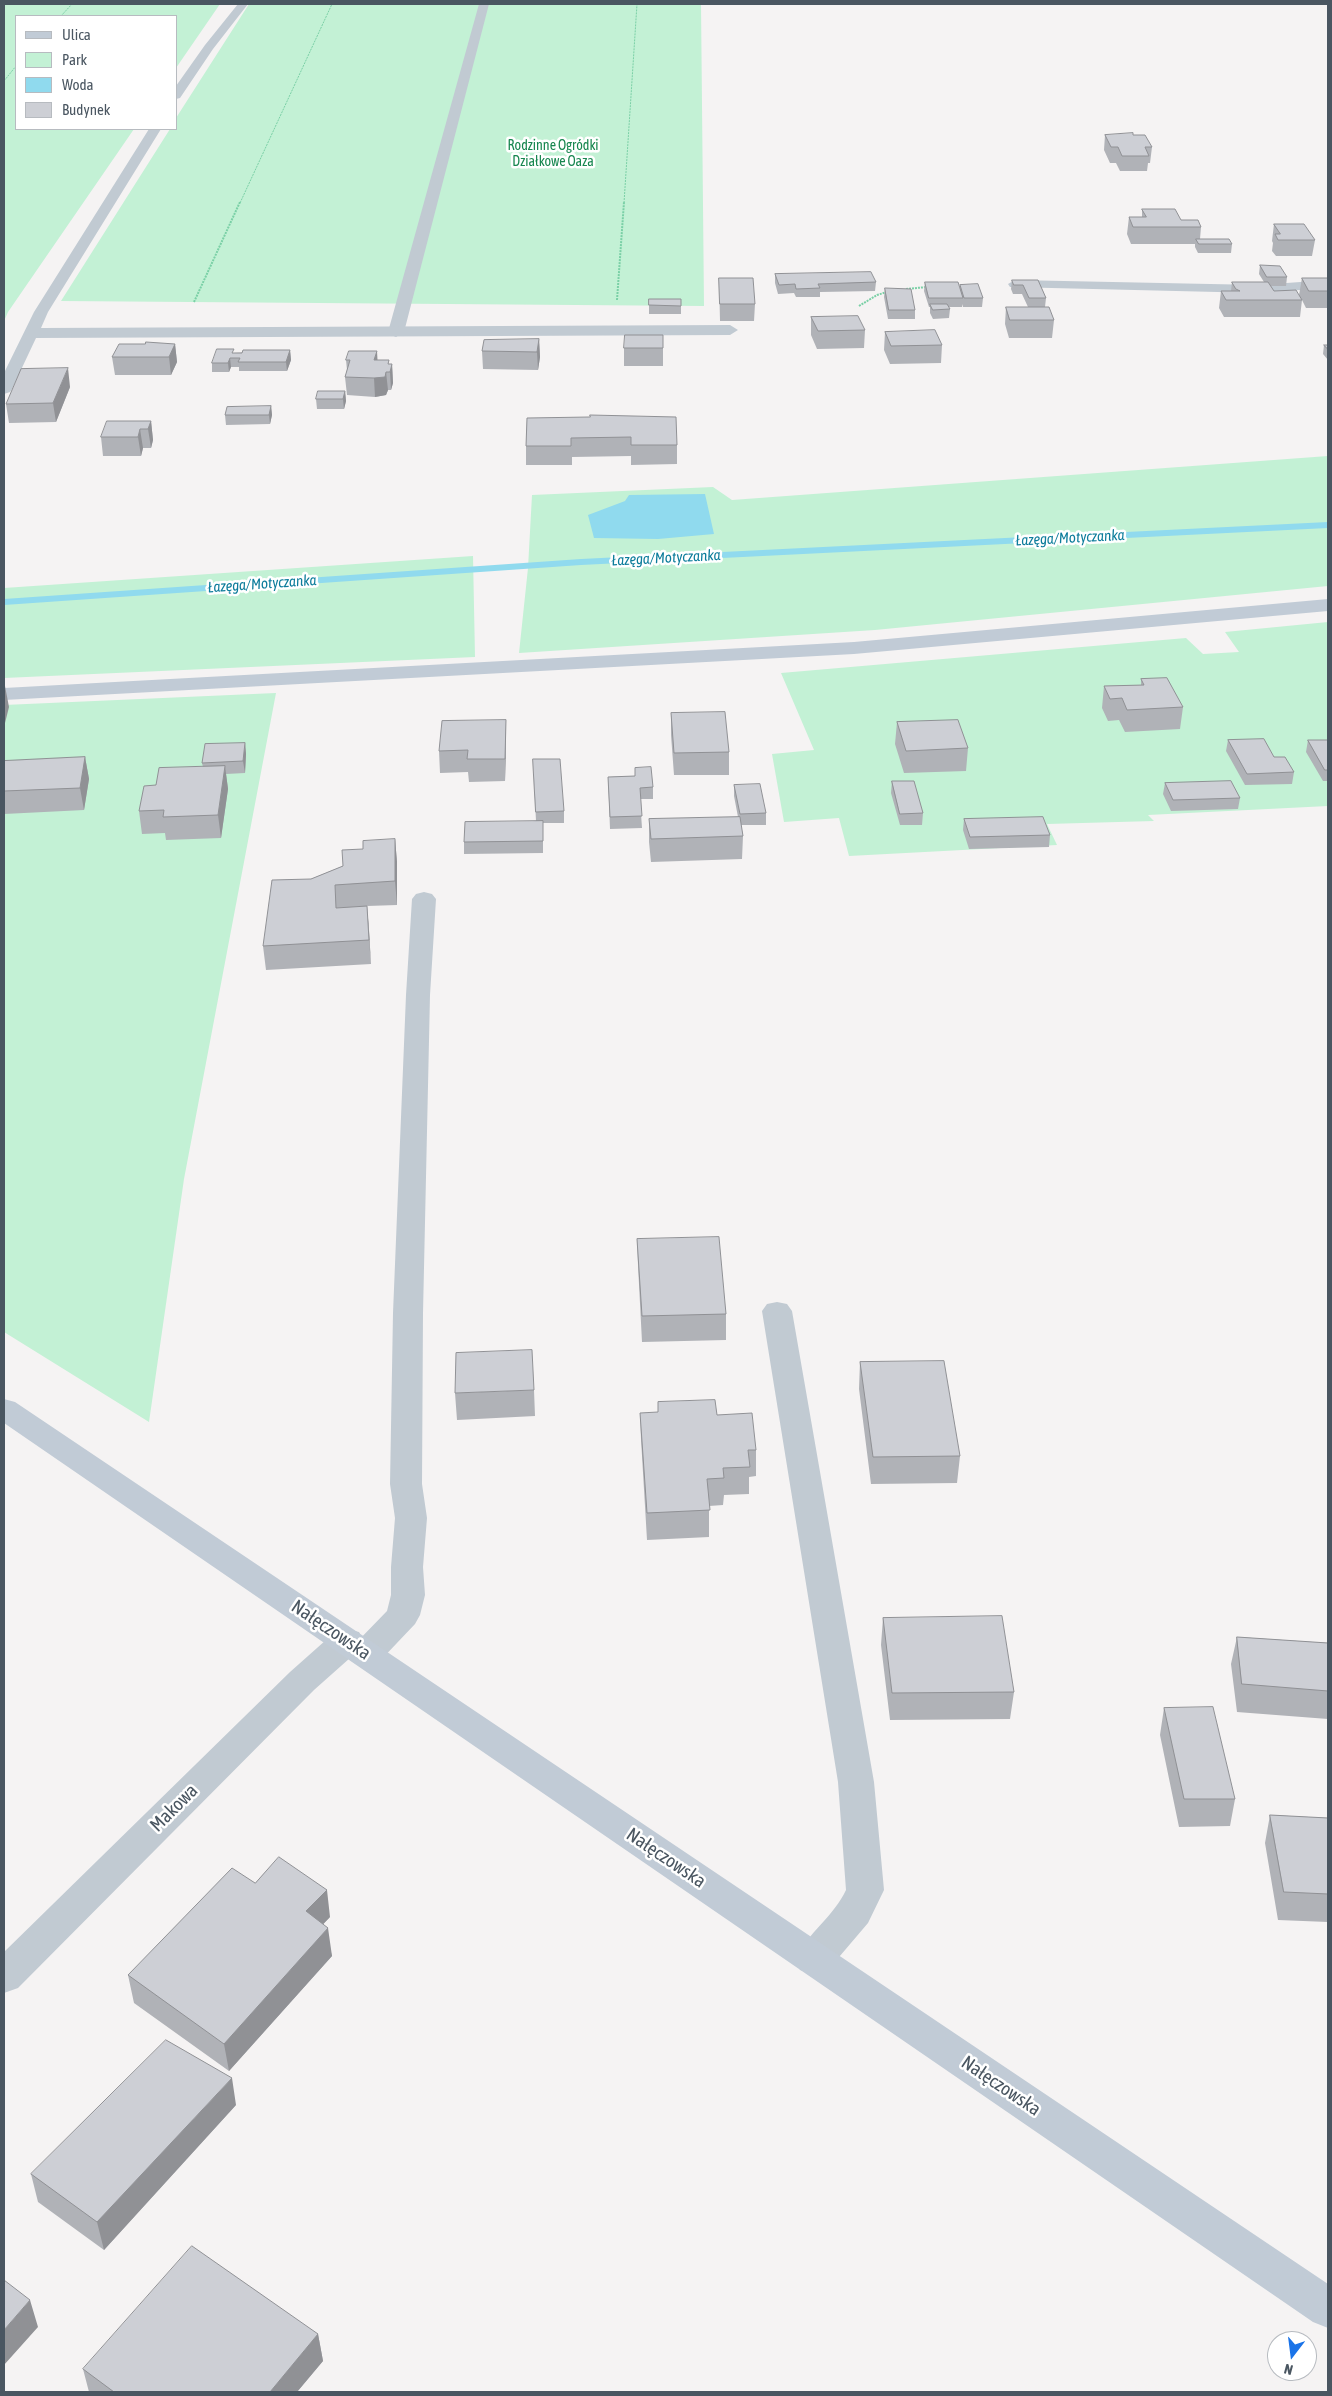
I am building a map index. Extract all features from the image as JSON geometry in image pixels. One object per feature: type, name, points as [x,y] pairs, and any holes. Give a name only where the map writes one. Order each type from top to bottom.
[{"type":"street","points":[[178,92],[243,4]]},
{"type":"street","points":[[396,332],[484,4]]},
{"type":"street","points":[[4,389],[31,332],[56,286],[154,130]]},
{"type":"street","points":[[1014,284],[1259,289],[1328,284]]},
{"type":"street","points":[[31,332],[730,330]]},
{"type":"street","points":[[4,694],[874,647],[1328,605]]},
{"type":"street","name":"Makowa","points":[[4,1977],[302,1680],[357,1647],[390,1631],[403,1614],[408,1595],[407,1566],[411,1518],[406,1484],[408,1312],[418,995],[424,899]]},
{"type":"street","points":[[777,1311],[856,1782],[866,1890],[855,1912],[814,1958]]},
{"type":"street","name":"Nałęczowska","points":[[4,1409],[1328,2308]]},
{"type":"path","points":[[62,15],[72,4]]},
{"type":"path","points":[[194,302],[332,4]]},
{"type":"path","points":[[615,331],[636,4]]},
{"type":"path","points":[[4,81],[15,67]]},
{"type":"path","points":[[906,289],[932,287]]},
{"type":"path","points":[[859,306],[877,295],[890,291]]},
{"type":"green space","points":[[4,4],[220,4],[178,65],[178,15],[15,15],[15,130],[133,130],[8,312],[4,321]]},
{"type":"green space","name":"Rodzinne Ogródki Działkowe Oaza","points":[[249,4],[701,4],[704,306],[61,301],[169,130],[178,130],[178,115]]},
{"type":"green space","points":[[1328,456],[1328,586],[875,630],[519,653],[528,568],[532,495],[713,487],[732,500]]},
{"type":"green space","points":[[473,556],[475,657],[4,678],[4,588]]},
{"type":"green space","points":[[1328,622],[1328,806],[1148,815],[1154,821],[1047,824],[1057,845],[849,856],[839,818],[784,822],[772,754],[814,750],[781,673],[1186,638],[1203,654],[1239,652],[1225,632]]},
{"type":"green space","points":[[276,693],[184,1179],[149,1422],[4,1332],[4,705]]},
{"type":"water","points":[[705,494],[714,534],[658,539],[594,538],[588,515],[625,501],[629,495]]},
{"type":"building","points":[[1133,133],[1133,135],[1145,135],[1152,147],[1145,147],[1149,156],[1122,156],[1118,147],[1111,147],[1105,135]]},
{"type":"building","points":[[1142,209],[1175,209],[1181,220],[1198,220],[1201,227],[1133,227],[1129,217],[1146,217]]},
{"type":"building","points":[[1274,224],[1304,224],[1315,240],[1278,240],[1275,234],[1280,234]]},
{"type":"building","points":[[1196,239],[1229,239],[1232,244],[1199,244]]},
{"type":"building","points":[[1260,265],[1280,266],[1287,277],[1267,277]]},
{"type":"building","points":[[871,272],[876,282],[818,284],[820,288],[796,289],[795,284],[779,285],[775,274]]},
{"type":"building","points":[[719,278],[753,278],[755,304],[720,304]]},
{"type":"building","points":[[1302,278],[1328,278],[1328,291],[1309,291]]},
{"type":"building","points":[[1012,280],[1038,280],[1046,298],[1029,298],[1023,285],[1014,285]]},
{"type":"building","points":[[925,282],[958,282],[963,298],[929,298]]},
{"type":"building","points":[[1232,282],[1268,282],[1274,291],[1296,290],[1302,300],[1226,300],[1221,291],[1240,291],[1236,289]]},
{"type":"building","points":[[978,284],[983,298],[964,298],[960,285]]},
{"type":"building","points":[[885,288],[911,289],[915,310],[889,310]]},
{"type":"building","points":[[649,299],[681,299],[681,306],[649,305]]},
{"type":"building","points":[[930,304],[947,304],[950,309],[933,310]]},
{"type":"building","points":[[1006,307],[1049,307],[1054,320],[1010,320]]},
{"type":"building","points":[[858,316],[865,330],[818,331],[811,317]]},
{"type":"building","points":[[935,330],[942,345],[891,346],[885,332]]},
{"type":"building","points":[[625,335],[663,335],[663,348],[624,348]]},
{"type":"building","points":[[539,339],[537,352],[482,351],[484,340]]},
{"type":"building","points":[[146,342],[175,344],[169,357],[112,357],[119,344],[145,344]]},
{"type":"building","points":[[217,349],[234,349],[232,353],[242,353],[243,350],[290,350],[286,362],[238,362],[240,358],[230,358],[228,363],[212,363]]},
{"type":"building","points":[[349,351],[377,351],[374,360],[389,360],[388,364],[392,364],[390,372],[386,372],[385,377],[345,377],[350,360],[346,360]]},
{"type":"building","points":[[68,368],[53,403],[6,404],[21,369]]},
{"type":"building","points":[[318,391],[345,391],[343,399],[316,399]]},
{"type":"building","points":[[271,406],[269,415],[225,415],[227,407]]},
{"type":"building","points":[[590,415],[676,417],[677,445],[631,445],[631,437],[571,438],[571,446],[526,446],[527,418],[590,417]]},
{"type":"building","points":[[107,421],[151,421],[148,429],[140,429],[138,437],[101,437]]},
{"type":"building","points":[[1167,678],[1183,707],[1127,710],[1122,698],[1110,699],[1104,686],[1144,685],[1141,679]]},
{"type":"building","points":[[725,712],[729,752],[674,753],[671,713]]},
{"type":"building","points":[[506,720],[505,759],[467,759],[468,750],[439,751],[442,721]]},
{"type":"building","points":[[958,720],[968,748],[906,751],[897,722]]},
{"type":"building","points":[[1264,739],[1274,757],[1285,757],[1294,772],[1247,774],[1228,740]]},
{"type":"building","points":[[1308,740],[1328,740],[1328,770],[1325,770]]},
{"type":"building","points":[[245,743],[243,761],[202,763],[205,744]]},
{"type":"building","points":[[85,757],[80,788],[4,791],[4,761]]},
{"type":"building","points":[[533,759],[560,759],[564,811],[536,812]]},
{"type":"building","points":[[225,766],[218,815],[163,817],[164,810],[139,811],[144,786],[156,785],[159,768]]},
{"type":"building","points":[[651,767],[653,787],[640,788],[642,816],[610,817],[608,777],[635,776],[635,768]]},
{"type":"building","points":[[892,781],[914,781],[923,813],[900,814]]},
{"type":"building","points":[[1231,781],[1240,798],[1173,800],[1165,783]]},
{"type":"building","points":[[760,784],[766,813],[740,814],[734,785]]},
{"type":"building","points":[[740,817],[743,836],[651,839],[649,819]]},
{"type":"building","points":[[1043,817],[1050,835],[970,837],[964,819]]},
{"type":"building","points":[[543,821],[543,841],[464,842],[465,822]]},
{"type":"building","points":[[395,839],[395,881],[335,885],[336,908],[367,906],[369,940],[263,946],[272,880],[311,879],[343,866],[342,850],[363,849],[363,841]]},
{"type":"building","points":[[719,1237],[726,1314],[642,1316],[637,1239]]},
{"type":"building","points":[[532,1350],[534,1390],[455,1393],[456,1353]]},
{"type":"building","points":[[944,1361],[960,1456],[873,1457],[860,1362]]},
{"type":"building","points":[[715,1400],[717,1415],[752,1413],[756,1450],[748,1450],[750,1467],[723,1468],[724,1478],[707,1479],[710,1510],[647,1513],[640,1413],[658,1412],[658,1402]]},
{"type":"building","points":[[1002,1616],[1014,1692],[892,1693],[883,1618]]},
{"type":"building","points":[[1237,1637],[1328,1643],[1328,1691],[1242,1684]]},
{"type":"building","points":[[1213,1707],[1235,1799],[1184,1799],[1164,1708]]},
{"type":"building","points":[[1270,1815],[1328,1818],[1328,1894],[1284,1892]]},
{"type":"building","points":[[279,1857],[327,1890],[306,1911],[328,1928],[224,2044],[128,1975],[232,1868],[255,1883]]},
{"type":"building","points":[[166,2040],[232,2078],[97,2222],[31,2174]]},
{"type":"building","points":[[192,2246],[318,2334],[270,2392],[114,2392],[83,2369]]},
{"type":"building","points":[[4,2280],[30,2300],[4,2330]]},
{"type":"waterway","name":"Łazęga/Motyczanka","points":[[4,602],[581,562],[1328,525]]}]
